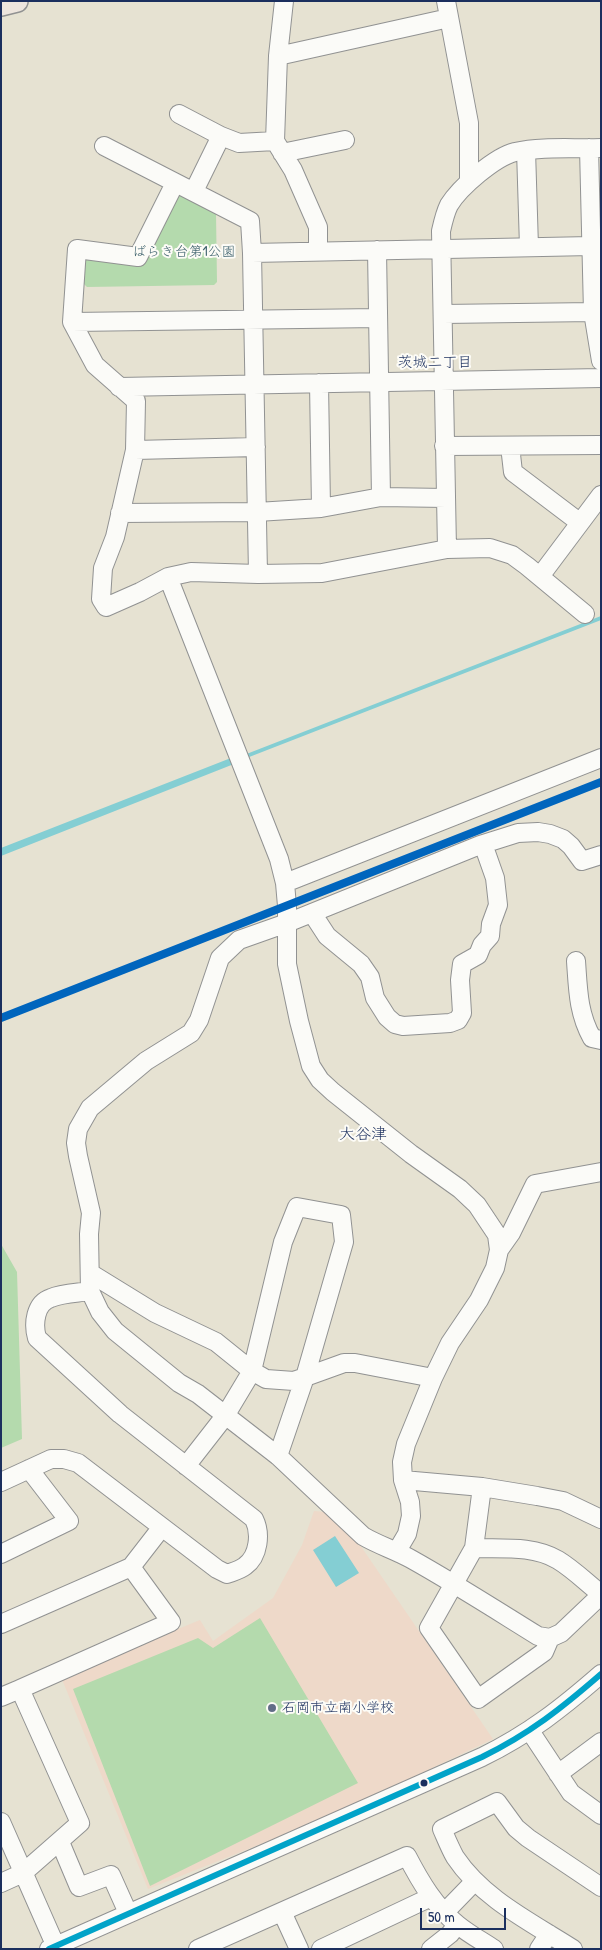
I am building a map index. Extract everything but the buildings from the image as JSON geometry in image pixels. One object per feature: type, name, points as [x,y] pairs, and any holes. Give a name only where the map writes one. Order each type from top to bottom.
[{"type":"main road","points":[[1,4],[17,1]]},
{"type":"street","points":[[284,1],[278,56],[279,147],[293,170],[318,227],[318,251]]},
{"type":"street","points":[[278,56],[448,10],[469,123],[469,182]]},
{"type":"street","points":[[179,114],[221,136],[239,143],[279,147],[345,140]]},
{"type":"street","points":[[194,191],[221,136]]},
{"type":"street","points":[[104,146],[250,221],[254,319],[258,574]]},
{"type":"street","points":[[447,549],[441,231],[449,206],[459,192],[469,182],[512,153],[526,150],[595,148],[591,246],[592,312],[601,362]]},
{"type":"street","points":[[526,150],[529,247]]},
{"type":"street","points":[[175,183],[138,257],[77,249],[72,322],[95,365],[136,401],[135,450],[115,536],[103,568],[101,600],[106,608],[168,577],[191,572],[322,573],[447,549],[490,548],[512,555],[540,575],[585,614]]},
{"type":"street","points":[[252,253],[591,246]]},
{"type":"street","points":[[377,250],[381,497]]},
{"type":"street","points":[[443,314],[592,312]]},
{"type":"street","points":[[72,322],[378,318]]},
{"type":"street","points":[[119,387],[601,378]]},
{"type":"street","points":[[319,384],[321,508]]},
{"type":"street","points":[[444,446],[601,445]]},
{"type":"street","points":[[510,446],[513,472],[579,522]]},
{"type":"street","points":[[135,450],[256,447]]},
{"type":"street","points":[[540,575],[601,495]]},
{"type":"street","points":[[120,513],[257,512],[321,508],[381,497],[446,498]]},
{"type":"street","points":[[168,577],[279,859],[285,883],[287,964],[311,1066],[320,1080],[333,1092],[477,1204],[497,1235],[499,1250],[496,1268],[479,1300],[450,1343],[433,1378],[406,1444],[402,1462],[403,1480],[410,1502],[411,1516],[406,1534],[397,1551]]},
{"type":"street","points":[[285,883],[601,758]]},
{"type":"street","points":[[474,1548],[521,1549],[541,1553],[558,1560],[601,1594],[561,1633],[550,1638],[538,1636],[453,1583],[397,1551],[377,1544],[363,1536],[278,1456],[198,1394],[179,1383],[115,1332],[100,1312],[90,1292],[88,1234],[90,1213],[76,1143],[78,1129],[90,1108],[146,1061],[191,1033],[200,1020],[220,958],[228,948],[239,940],[287,923],[483,844],[518,833],[538,832],[563,839],[582,861],[601,855]]},
{"type":"street","points":[[312,913],[327,936],[361,964],[370,977],[375,998],[386,1017],[395,1024],[403,1026],[450,1023],[458,1020],[462,1013],[460,980],[462,964],[478,955],[482,945],[490,936],[491,924],[498,905],[495,878],[483,844]]},
{"type":"street","points":[[576,961],[579,1003],[584,1024],[592,1038],[601,1040]]},
{"type":"street","points":[[499,1250],[510,1233],[534,1184],[601,1172]]},
{"type":"street","points":[[186,1466],[225,1416],[252,1371],[283,1242],[297,1207],[341,1215],[344,1242],[305,1377],[278,1456]]},
{"type":"street","points":[[90,1273],[155,1313],[216,1342],[252,1371],[266,1379],[294,1381],[344,1363],[355,1363],[433,1378]]},
{"type":"street","points":[[1,1482],[51,1459],[64,1459],[78,1463],[217,1569],[227,1574],[246,1566],[254,1554],[258,1542],[258,1528],[254,1519],[120,1414],[37,1338],[34,1328],[35,1318],[38,1310],[50,1298],[90,1292]]},
{"type":"street","points":[[1,1554],[69,1521],[29,1469]]},
{"type":"street","points":[[403,1480],[482,1487],[562,1501],[601,1518]]},
{"type":"street","points":[[482,1487],[474,1548],[429,1628],[478,1698],[544,1652],[550,1638]]},
{"type":"street","points":[[1,1624],[131,1566],[162,1527]]},
{"type":"street","points":[[1,1697],[171,1622],[131,1566]]},
{"type":"street","points":[[1,1822],[53,1948],[128,1913],[474,1761],[530,1731],[569,1703],[601,1674]]},
{"type":"street","points":[[1,1883],[23,1873],[80,1824],[20,1689]]},
{"type":"street","points":[[530,1731],[571,1793],[601,1815]]},
{"type":"street","points":[[558,1774],[601,1742]]},
{"type":"street","points":[[573,1949],[489,1895],[454,1856],[442,1829],[498,1802],[516,1828],[528,1838],[601,1887]]},
{"type":"street","points":[[60,1842],[79,1887],[111,1875],[128,1913]]},
{"type":"street","points":[[198,1949],[407,1856],[432,1897],[451,1918],[492,1948]]},
{"type":"street","points":[[431,1949],[450,1934],[451,1918],[475,1881]]},
{"type":"street","points":[[321,1949],[432,1897]]},
{"type":"street","points":[[282,1912],[299,1949]]},
{"type":"street","points":[[539,1949],[549,1934]]},
{"type":"shaded area","name":"石岡市立南小学校","points":[[314,1511],[326,1512],[360,1545],[493,1739],[336,1814],[148,1889],[61,1677],[200,1620],[213,1641],[273,1598],[302,1545]]},
{"type":"green space","name":"ばらき台第1公園","points":[[180,193],[216,213],[217,282],[214,285],[87,287],[82,282],[83,258],[142,262]]},
{"type":"green space","points":[[1,1244],[17,1272],[22,1439],[1,1448]]},
{"type":"green space","points":[[260,1618],[358,1783],[150,1886],[73,1689],[198,1638],[213,1648]]},
{"type":"water","points":[[236,756],[239,762],[1,856],[1,848]]},
{"type":"water","points":[[335,1536],[359,1573],[336,1587],[313,1550]]},
{"type":"waterway","points":[[244,757],[601,618]]},
{"type":"transit line","points":[[1,1018],[601,782]]},
{"type":"transit line","points":[[49,1949],[482,1757],[544,1720],[601,1674]]},
{"type":"place","name":"石岡市立南小学校","points":[[272,1708]]},
{"type":"district","name":"茨城二丁目","points":[[435,363]]},
{"type":"district","name":"大谷津","points":[[363,1135]]}]
